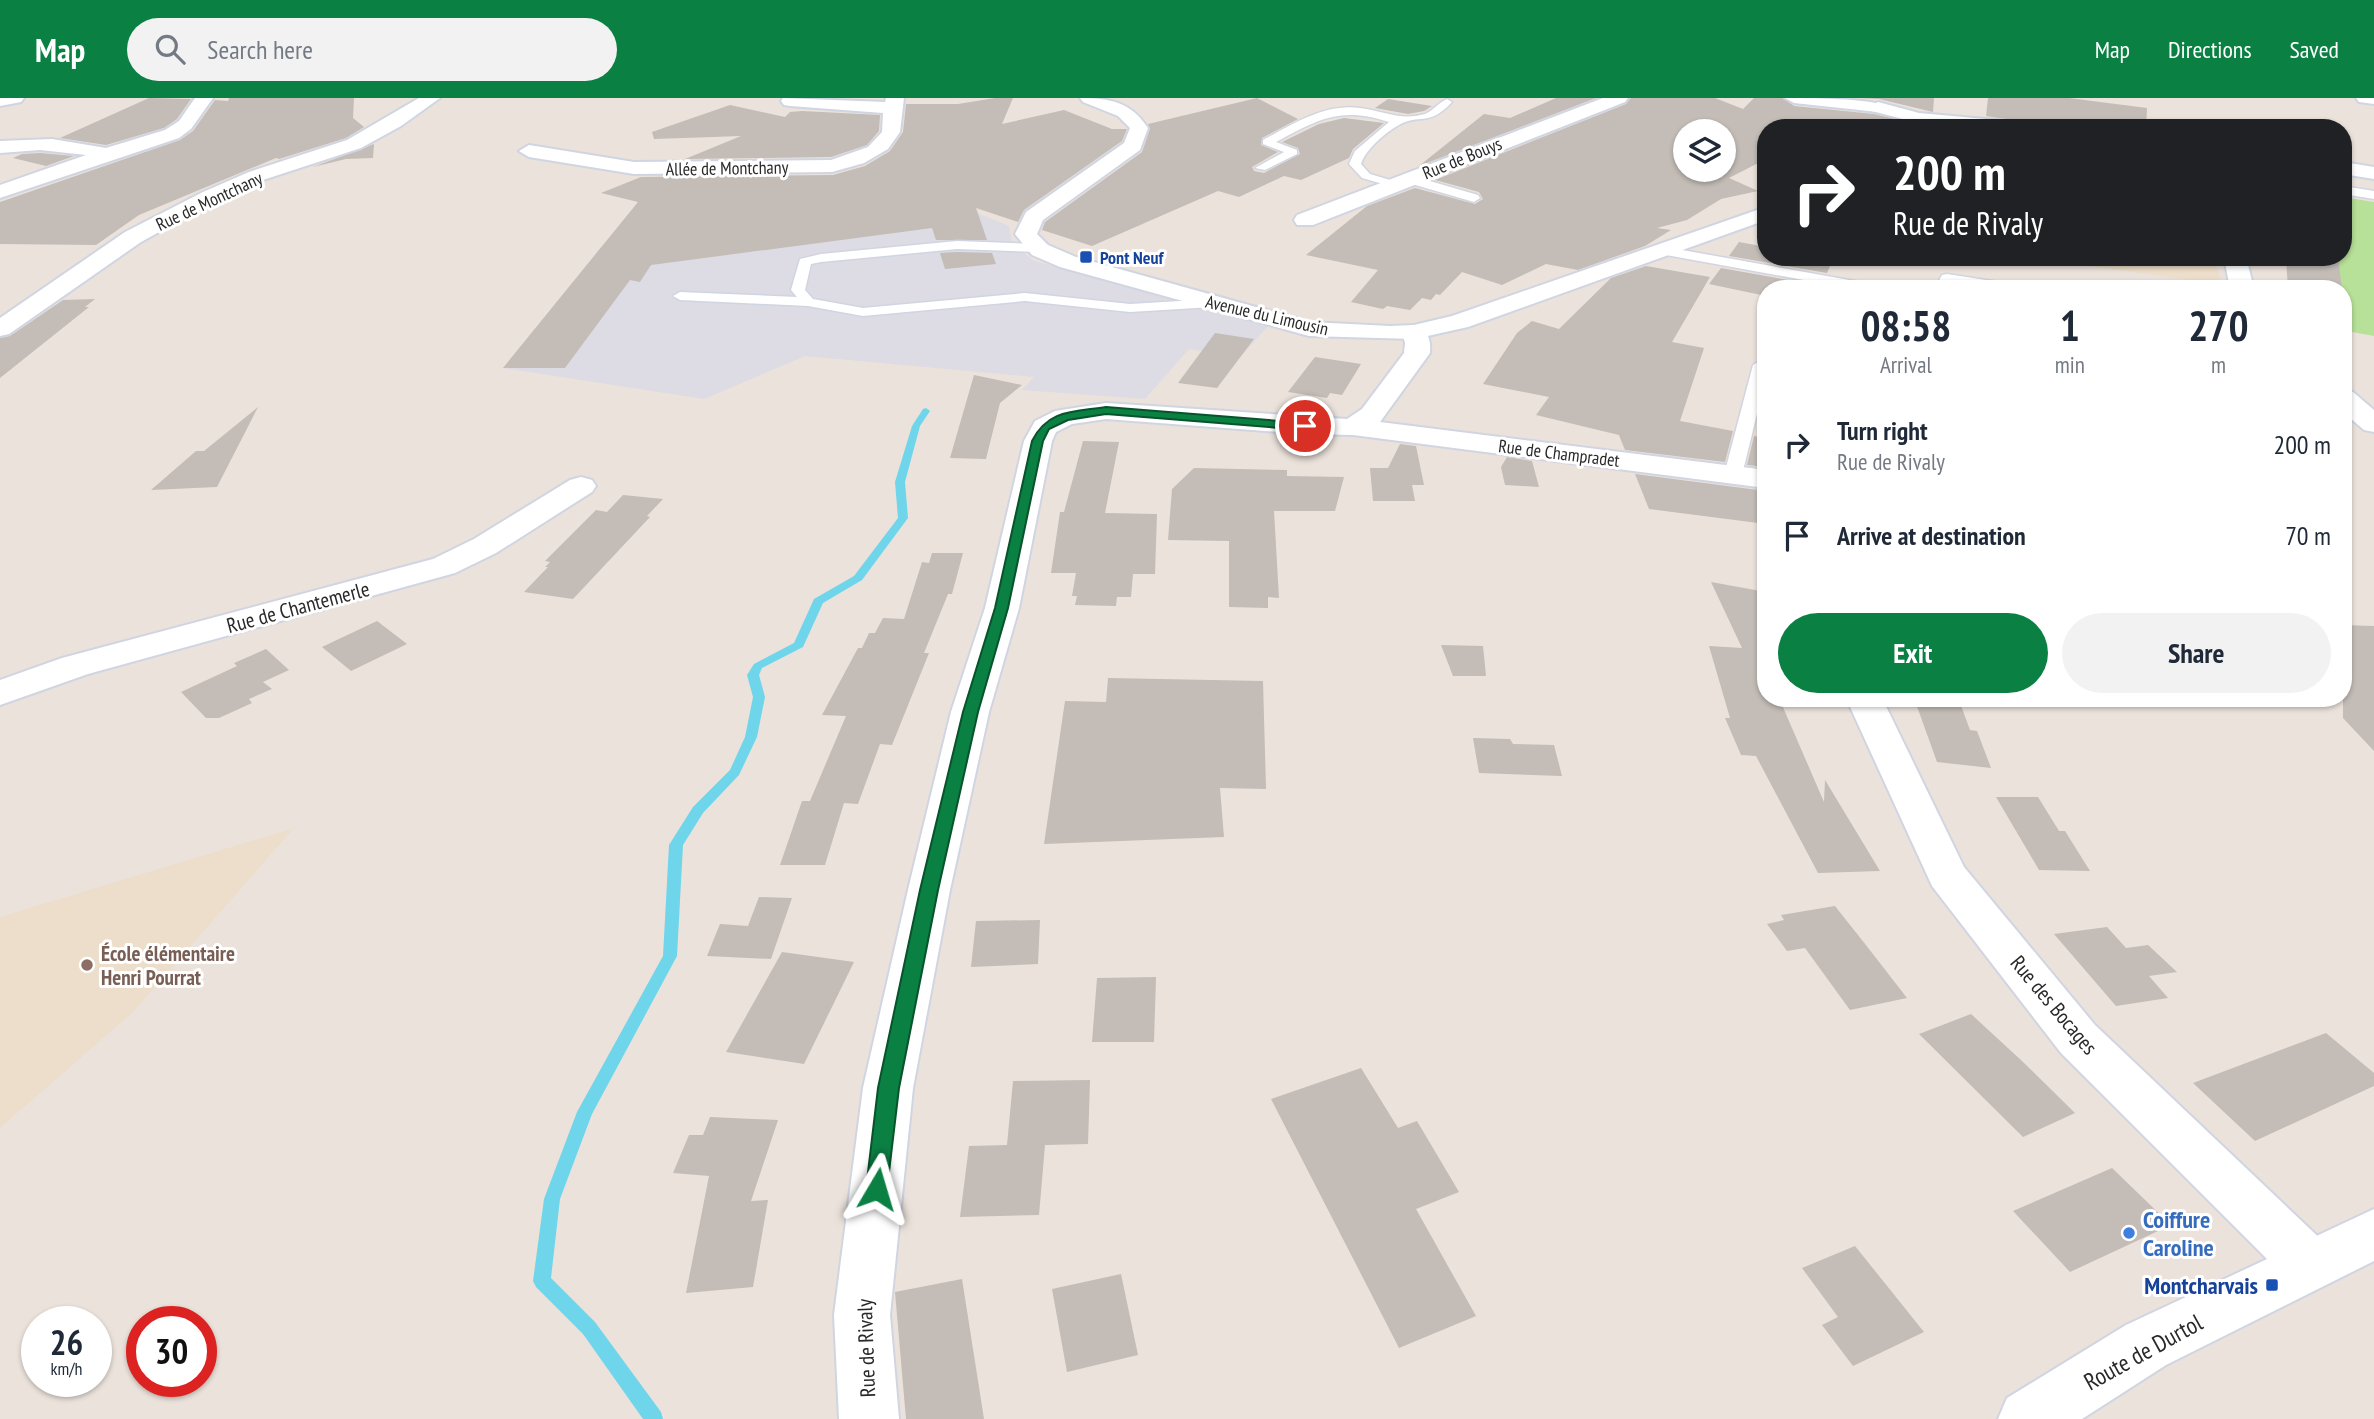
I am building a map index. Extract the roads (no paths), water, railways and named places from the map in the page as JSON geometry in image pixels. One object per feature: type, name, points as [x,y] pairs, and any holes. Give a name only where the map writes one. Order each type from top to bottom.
[{"type":"street","points":[[0,101],[15,98]]},
{"type":"street","points":[[0,192],[106,154],[172,134],[185,125],[204,98]]},
{"type":"street","name":"Rue de Montchany","points":[[0,329],[133,237],[210,196],[256,176],[354,144],[395,122],[431,98]]},
{"type":"street","points":[[1038,248],[1026,234],[1034,216],[1123,153],[1137,139],[1139,128],[1132,117],[1089,98]]},
{"type":"street","name":"Rue de Bouys","points":[[1305,220],[1619,98]]},
{"type":"street","points":[[1794,98],[1877,103],[1884,114],[1904,119]]},
{"type":"street","points":[[2365,98],[2374,99]]},
{"type":"street","name":"Allée de Montchany","points":[[528,151],[634,168],[832,166],[863,156],[884,143],[891,131],[893,103],[790,101]]},
{"type":"street","points":[[1943,119],[1976,105]]},
{"type":"street","points":[[0,146],[49,143],[106,154]]},
{"type":"street","points":[[2352,169],[2374,173]]},
{"type":"street","name":"Avenue du Limousin","points":[[1038,248],[1075,264],[1309,329],[1340,332],[1414,332],[1459,322],[1508,306],[1757,216]]},
{"type":"street","points":[[1353,427],[1371,415],[1417,353],[1418,343],[1414,332]]},
{"type":"street","points":[[2352,406],[2374,424]]},
{"type":"street","name":"Rue de Rivaly","points":[[869,1419],[862,1315],[888,1088],[929,890],[970,712],[1002,608],[1038,441],[1045,427],[1065,417],[1106,411],[1305,426],[1353,427]]},
{"type":"street","name":"Rue de Champradet","points":[[1353,427],[1757,478]]},
{"type":"street","name":"Rue de Chantemerle","points":[[0,694],[75,666],[444,566],[485,546],[581,486]]},
{"type":"street","name":"Rue des Bocages","points":[[1868,707],[1947,875],[2078,1039],[2309,1264]]},
{"type":"street","name":"Route de Durtol","points":[[2028,1419],[2146,1345],[2374,1234]]},
{"type":"lane","points":[[1261,167],[1293,152],[1267,142],[1326,111],[1347,109],[1375,112],[1397,121],[1430,116],[1447,102]]},
{"type":"lane","points":[[1397,121],[1359,153],[1355,164],[1366,176],[1475,198]]},
{"type":"lane","points":[[2352,191],[2374,195]]},
{"type":"lane","points":[[808,302],[798,290],[802,269],[805,262],[821,258],[957,245],[1038,248]]},
{"type":"lane","points":[[1660,250],[1825,280]]},
{"type":"lane","points":[[680,296],[808,302],[863,312],[1025,297],[1130,308],[1213,303]]},
{"type":"lane","points":[[1733,475],[1757,381]]},
{"type":"waterway","points":[[654,1419],[589,1328],[542,1281],[552,1199],[585,1112],[670,956],[676,845],[698,810],[735,772],[751,737],[759,697],[753,675],[758,666],[799,645],[818,601],[858,578],[903,518],[900,482],[916,426],[926,411]]},
{"type":"place","name":"Pont Neuf","points":[[1086,257]]},
{"type":"place","name":"École élémentaire Henri Pourrat","points":[[87,965]]},
{"type":"place","name":"Coiffure Caroline","points":[[2129,1233]]},
{"type":"place","name":"Montcharvais","points":[[2272,1285]]}]
